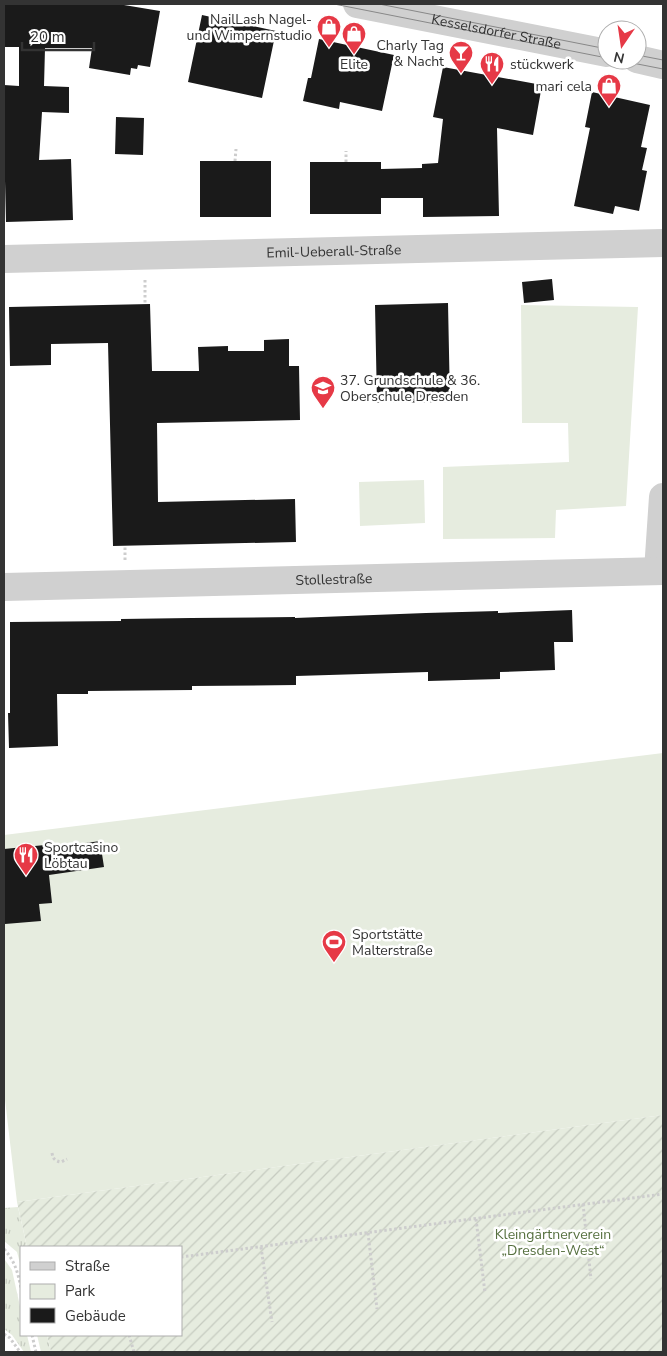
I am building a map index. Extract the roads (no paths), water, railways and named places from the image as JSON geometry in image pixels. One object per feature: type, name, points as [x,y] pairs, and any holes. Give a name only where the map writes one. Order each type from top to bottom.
[{"type":"street","name":"Kesselsdorfer Straße","points":[[357,4],[597,51]]},
{"type":"street","points":[[647,61],[663,64]]},
{"type":"street","name":"Emil-Ueberall-Straße","points":[[4,259],[663,243]]},
{"type":"street","points":[[661,571],[663,497]]},
{"type":"street","name":"Stollestraße","points":[[4,587],[661,571]]},
{"type":"tram line","points":[[334,4],[597,56]]},
{"type":"tram line","points":[[379,4],[597,47]]},
{"type":"tram line","points":[[647,57],[663,60]]},
{"type":"tram line","points":[[647,66],[663,69]]},
{"type":"place","name":"NailLash Nagel- und Wimpernstudio","points":[[329,48]]},
{"type":"place","name":"Elite","points":[[354,55]]},
{"type":"place","name":"Charly Tag & Nacht","points":[[461,74]]},
{"type":"place","name":"stückwerk","points":[[492,85]]},
{"type":"place","name":"mari cela","points":[[609,107]]},
{"type":"place","name":"37. Grundschule & 36. Oberschule Dresden","points":[[323,409]]},
{"type":"place","name":"Sportcasino Löbtau","points":[[26,876]]},
{"type":"place","name":"Sportstätte Malterstraße","points":[[334,963]]},
{"type":"park label","name":"Kleingärtnerverein „Dresden-West“","points":[[553,1242]]}]
